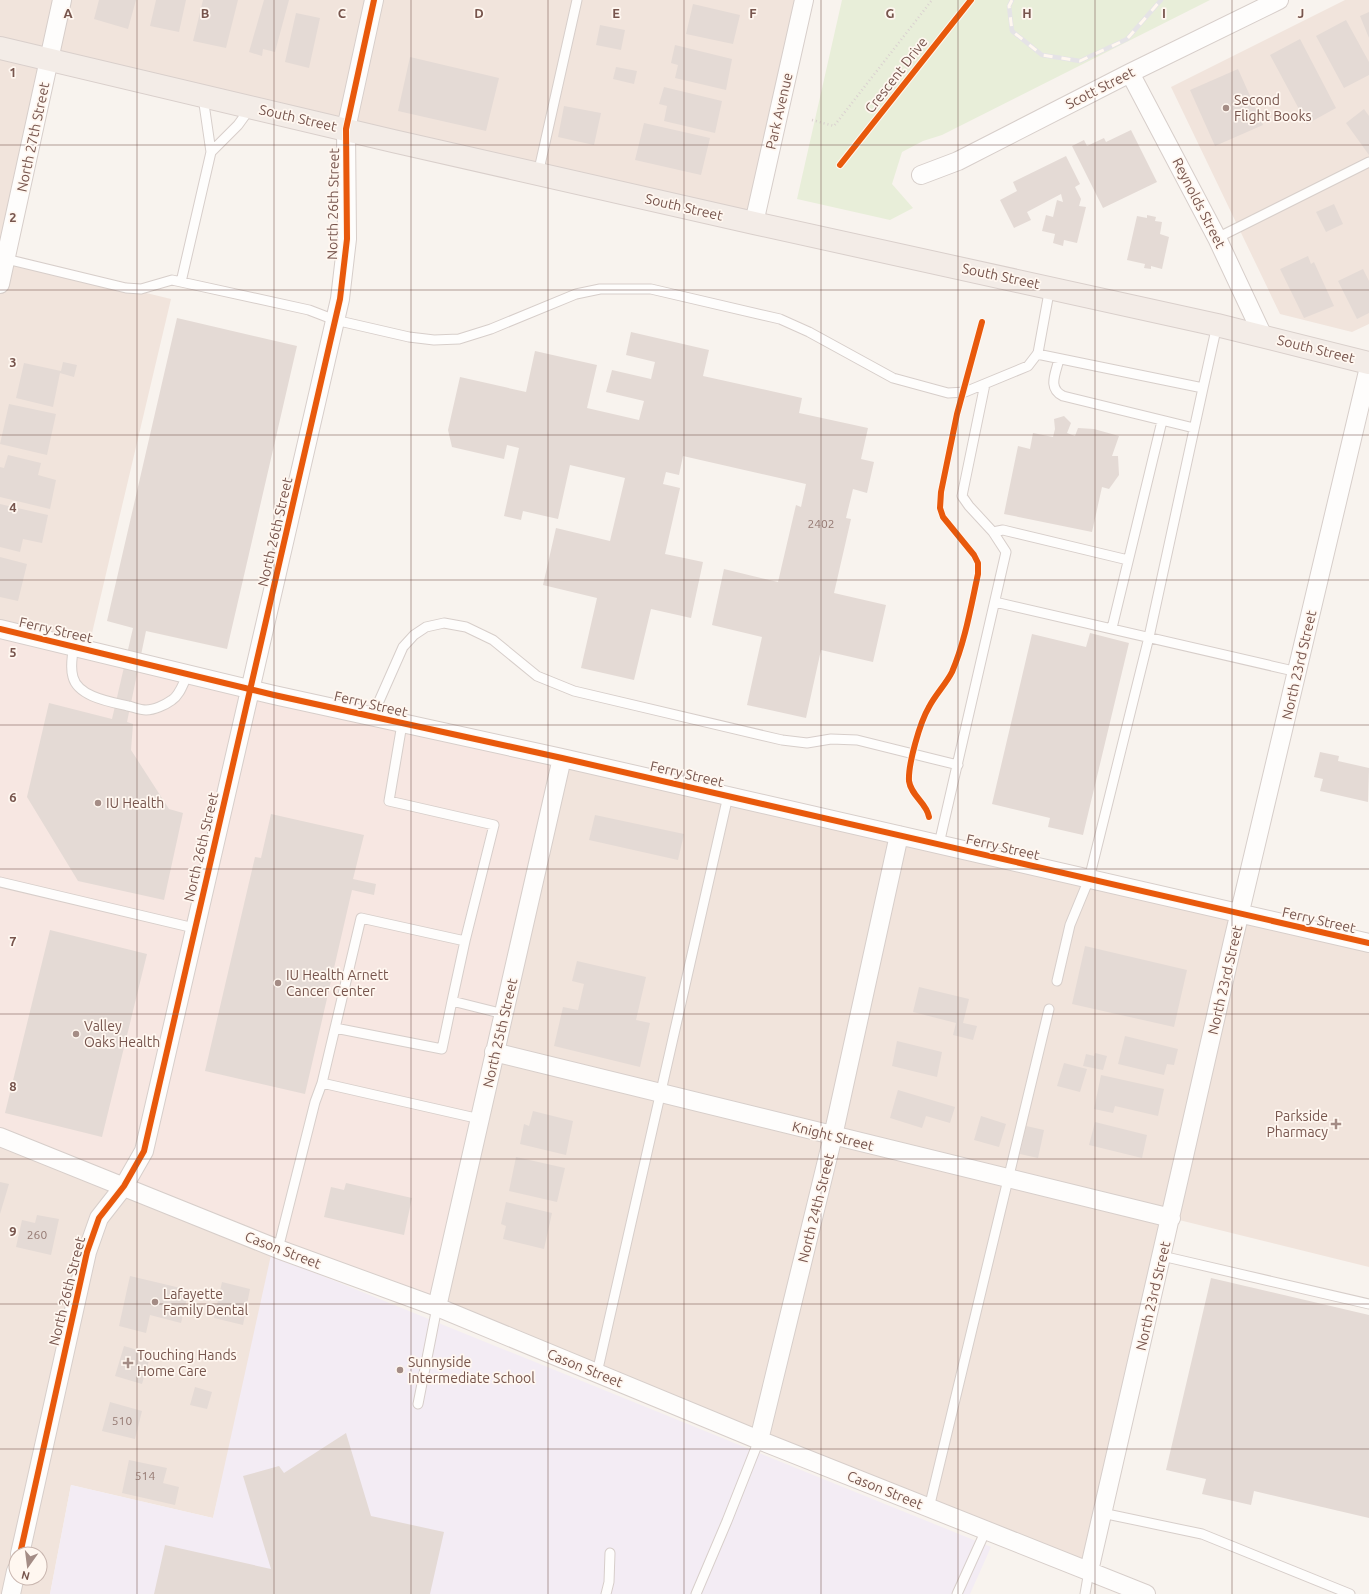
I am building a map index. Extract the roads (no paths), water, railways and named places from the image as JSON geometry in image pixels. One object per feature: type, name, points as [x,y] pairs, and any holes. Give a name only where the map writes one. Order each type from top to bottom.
[{"type":"main road","name":"South Street","points":[[0,48],[538,174],[1217,325],[1369,363]]},
{"type":"street","name":"North 27th Street","points":[[0,284],[6,259],[6,229],[49,60],[62,0]]},
{"type":"street","name":"North 26th Street","points":[[22,1546],[87,1252],[99,1218],[124,1186],[144,1151],[194,928],[251,689],[340,299],[347,239],[346,130],[374,0]]},
{"type":"street","name":"Park Avenue","points":[[754,223],[804,0]]},
{"type":"street","name":"Scott Street","points":[[921,175],[958,161],[1130,73],[1279,0]]},
{"type":"street","name":"Reynolds Street","points":[[1130,73],[1217,238],[1263,336]]},
{"type":"street","name":"North 23rd Street","points":[[1089,1571],[1240,914],[1369,367]]},
{"type":"street","name":"Ferry Street","points":[[0,629],[402,724],[562,758],[1369,943]]},
{"type":"street","name":"North 25th Street","points":[[437,1307],[562,758]]},
{"type":"street","name":"North 24th Street","points":[[759,1440],[833,1136],[898,835]]},
{"type":"street","name":"Knight Street","points":[[494,1052],[1171,1218]]},
{"type":"street","name":"Cason Street","points":[[0,1137],[278,1249],[437,1307],[759,1440],[1146,1594]]},
{"type":"lane","points":[[538,174],[577,0]]},
{"type":"lane","points":[[181,282],[211,152],[203,96]]},
{"type":"lane","points":[[211,152],[238,125],[251,107]]},
{"type":"lane","points":[[1217,238],[1369,162]]},
{"type":"lane","points":[[6,259],[126,288],[141,288],[172,280],[309,310],[335,320],[410,337],[434,340],[459,339],[491,330],[576,294],[600,289],[651,289],[780,319],[809,332],[893,378],[948,393],[965,392],[1028,366],[1037,354],[1050,287]]},
{"type":"lane","points":[[1058,981],[1070,925],[1089,879],[1148,637],[1217,325]]},
{"type":"lane","points":[[1037,354],[1203,388]]},
{"type":"lane","points":[[1059,359],[1053,386],[1056,393],[1194,428]]},
{"type":"lane","points":[[939,844],[1006,552],[993,532],[969,506],[962,496],[985,384]]},
{"type":"lane","points":[[1112,628],[1162,421]]},
{"type":"lane","points":[[993,532],[1003,530],[1128,560]]},
{"type":"lane","points":[[995,602],[1298,672]]},
{"type":"lane","points":[[372,717],[403,647],[414,635],[426,627],[444,623],[466,627],[494,640],[537,676],[574,691],[782,740],[807,743],[831,739],[857,740],[958,765]]},
{"type":"lane","points":[[74,646],[71,664],[73,678],[89,695],[104,700],[146,710],[158,708],[177,696],[188,674]]},
{"type":"lane","points":[[335,1028],[442,1049],[465,941],[494,825],[389,800],[402,724]]},
{"type":"lane","points":[[597,1373],[728,796]]},
{"type":"lane","points":[[0,882],[194,928]]},
{"type":"lane","points":[[278,1249],[315,1102],[322,1083],[361,918],[465,941]]},
{"type":"lane","points":[[452,1001],[504,1014]]},
{"type":"lane","points":[[929,1508],[1049,1009]]},
{"type":"lane","points":[[322,1083],[480,1119]]},
{"type":"lane","points":[[1162,1256],[1369,1304]]},
{"type":"lane","points":[[418,1404],[437,1307]]},
{"type":"lane","points":[[696,1594],[759,1440]]},
{"type":"lane","points":[[1102,1513],[1202,1534],[1350,1594]]},
{"type":"lane","points":[[957,1594],[986,1530]]},
{"type":"lane","points":[[606,1594],[609,1582],[610,1553]]},
{"type":"lane","points":[[1086,1594],[1089,1571]]},
{"type":"railway","points":[[1012,0],[1009,6],[1012,31],[1042,55],[1080,61],[1127,39],[1161,0]]},
{"type":"place","name":"Second Flight Books","points":[[1226,108]]},
{"type":"place","name":"IU Health","points":[[98,803]]},
{"type":"place","name":"IU Health Arnett Cancer Center","points":[[278,983]]},
{"type":"place","name":"Valley Oaks Health","points":[[76,1034]]},
{"type":"place","name":"Parkside Pharmacy","points":[[1336,1124]]},
{"type":"place","name":"Lafayette Family Dental","points":[[155,1302]]},
{"type":"place","name":"Touching Hands Home Care","points":[[128,1363]]},
{"type":"place","name":"Sunnyside Intermediate School","points":[[400,1370]]}]
